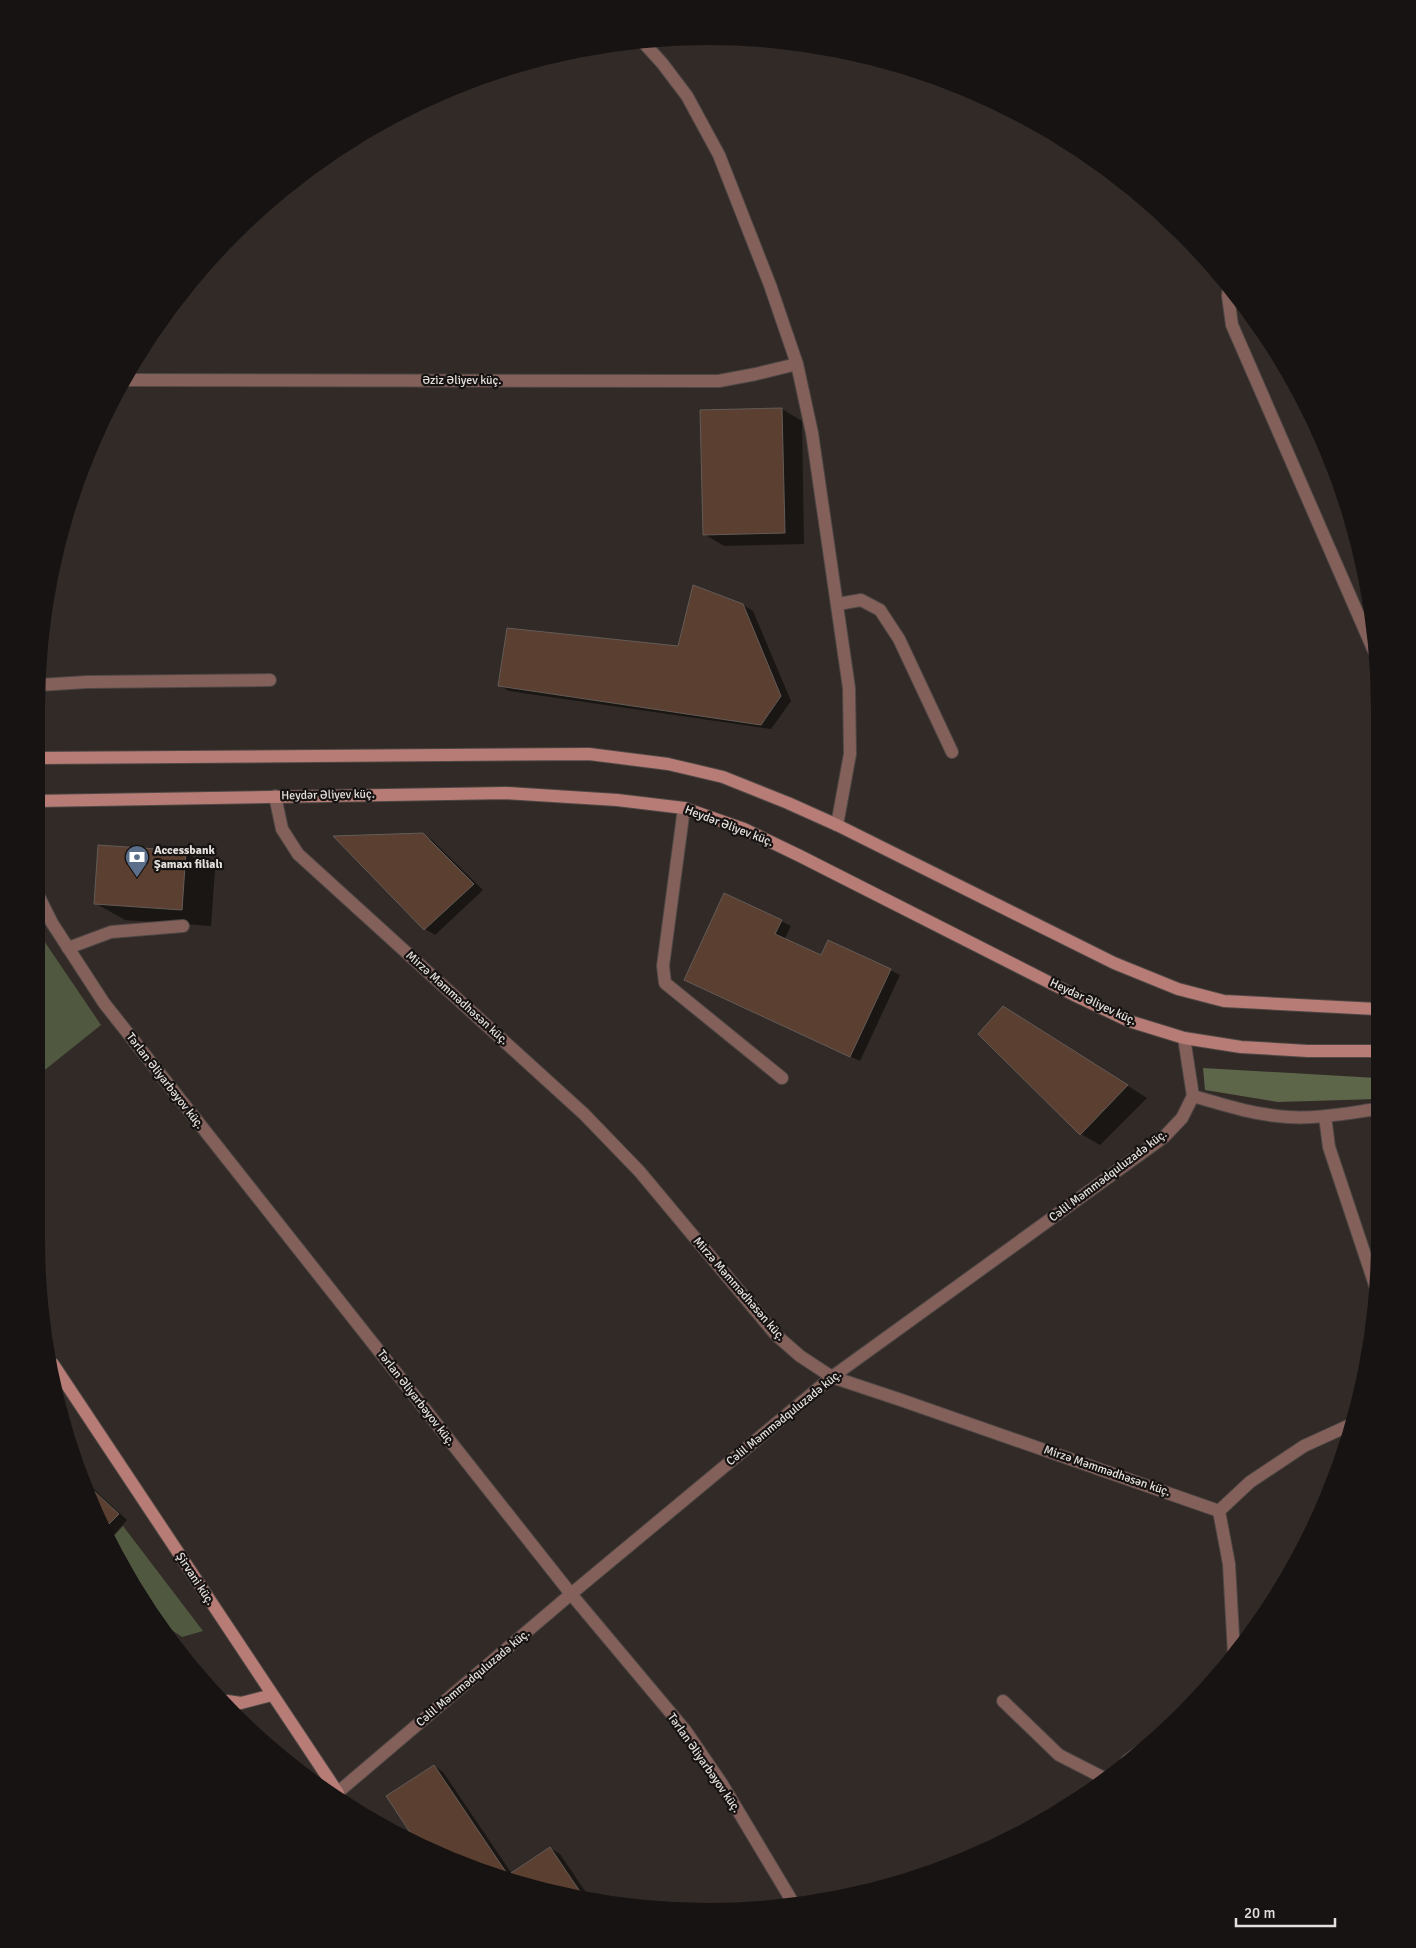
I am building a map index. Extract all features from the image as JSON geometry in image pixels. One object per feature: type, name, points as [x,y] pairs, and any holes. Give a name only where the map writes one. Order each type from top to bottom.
[{"type":"street","points":[[648,48],[687,96],[718,155],[770,286],[797,364],[812,432],[849,688],[850,754],[836,825]]},
{"type":"street","points":[[1228,297],[1232,325],[1366,634]]},
{"type":"street","name":"Əziz Əliyev küç.","points":[[132,380],[719,381],[797,364]]},
{"type":"street","points":[[838,604],[861,600],[880,610],[899,640],[952,752]]},
{"type":"street","points":[[46,685],[87,682],[270,680]]},
{"type":"street","points":[[45,758],[590,754],[668,764],[723,777],[836,825],[1114,963],[1178,989],[1224,1001],[1371,1009]]},
{"type":"street","name":"Heydər Əliyev küç.","points":[[45,801],[506,793],[617,800],[684,808],[744,829],[1129,1021],[1184,1038],[1241,1047],[1308,1051],[1371,1051]]},
{"type":"street","name":"Mirzə Məmmədhəsən küç.","points":[[275,796],[282,829],[298,854],[584,1114],[640,1172],[776,1335],[800,1356],[832,1377],[1219,1511]]},
{"type":"street","points":[[684,808],[663,966],[665,983],[782,1078]]},
{"type":"street","name":"Tərlan Əliyarbəyov küç.","points":[[45,909],[52,923],[110,1011],[571,1594],[685,1730],[722,1784],[790,1898]]},
{"type":"street","points":[[68,948],[111,932],[183,926]]},
{"type":"street","points":[[1184,1038],[1193,1096],[1249,1112],[1289,1118],[1325,1116],[1371,1110]]},
{"type":"street","name":"Cəlil Məmmədquluzadə küç.","points":[[340,1791],[571,1594],[832,1377],[1164,1137],[1182,1118],[1193,1096]]},
{"type":"street","points":[[1325,1116],[1329,1147],[1370,1271]]},
{"type":"street","name":"Şirvani küç.","points":[[59,1375],[332,1785]]},
{"type":"street","points":[[1233,1645],[1229,1564],[1219,1511],[1250,1482],[1304,1446],[1343,1428]]},
{"type":"street","points":[[233,1702],[241,1703],[272,1695]]},
{"type":"street","points":[[1003,1701],[1059,1755],[1099,1775]]},
{"type":"green space","points":[[45,942],[101,1025],[45,1070]]},
{"type":"green space","points":[[1203,1068],[1371,1078],[1371,1099],[1278,1102],[1205,1090]]},
{"type":"green space","points":[[123,1526],[203,1631],[182,1637],[173,1631],[134,1572],[114,1535]]},
{"type":"building","points":[[782,408],[785,533],[703,535],[700,410]]},
{"type":"building","points":[[693,585],[743,604],[781,696],[761,725],[498,686],[507,628],[678,646]]},
{"type":"building","points":[[423,833],[474,884],[424,930],[333,836]]},
{"type":"building","points":[[98,845],[186,851],[182,910],[94,904]]},
{"type":"building","points":[[724,893],[782,920],[775,934],[821,955],[828,940],[891,969],[850,1057],[684,980]]},
{"type":"building","points":[[1003,1006],[1128,1085],[1080,1135],[978,1034]]},
{"type":"building","points":[[94,1491],[119,1514],[109,1524]]},
{"type":"building","points":[[434,1765],[505,1871],[454,1853],[410,1832],[386,1796]]},
{"type":"building","points":[[550,1847],[579,1890],[511,1873]]},
{"type":"place","name":"Accessbank Şamaxı filialı","points":[[137,878]]}]
